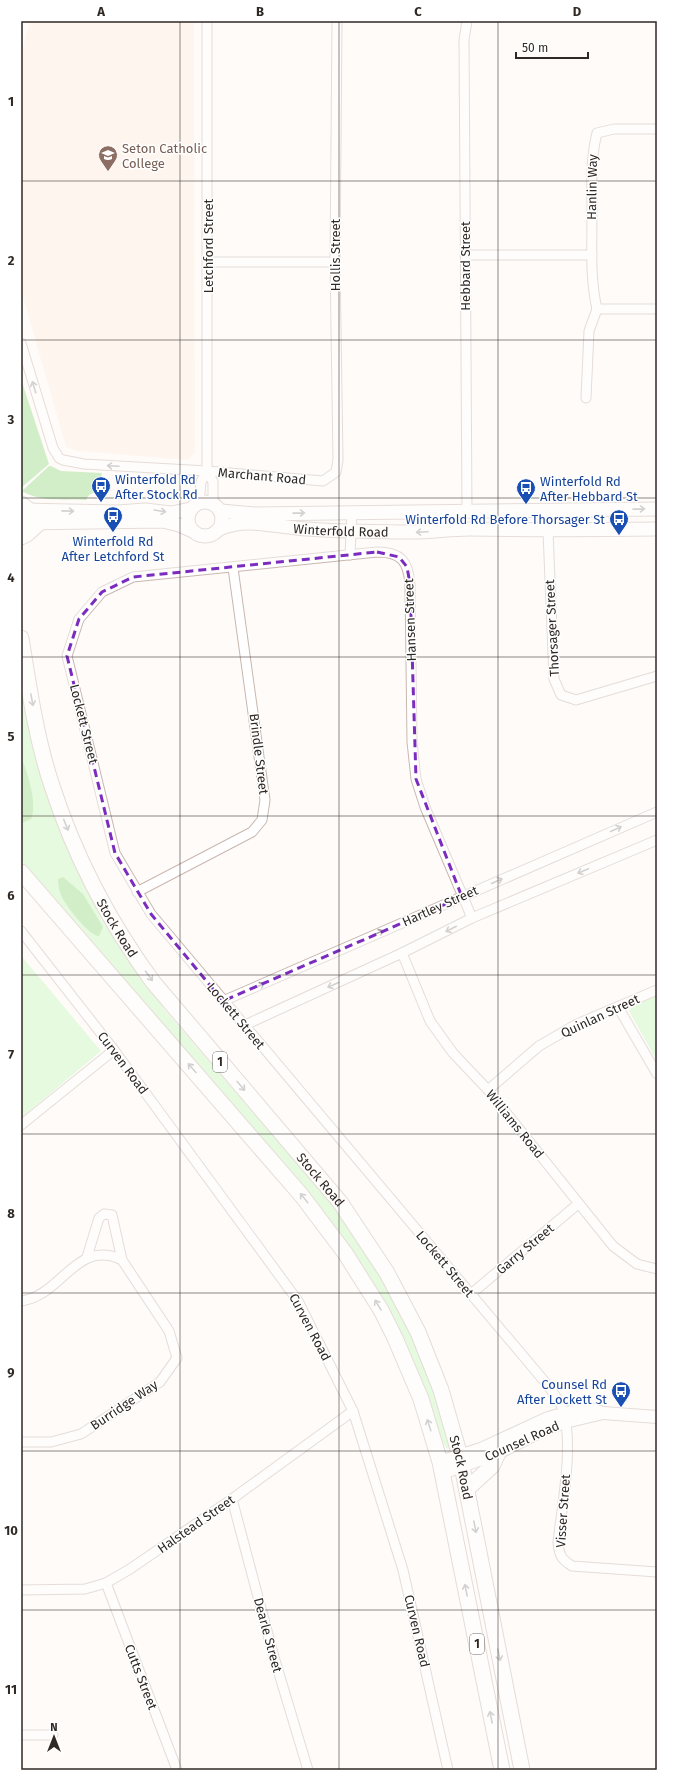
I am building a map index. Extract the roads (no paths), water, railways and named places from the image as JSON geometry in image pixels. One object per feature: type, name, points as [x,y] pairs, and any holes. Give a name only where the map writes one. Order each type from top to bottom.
[{"type":"highway","points":[[21,537],[27,534],[38,524]]},
{"type":"highway","name":"Stock Road","points":[[21,638],[36,724],[52,786],[68,831],[95,889],[132,952],[153,982],[344,1208],[373,1250],[402,1300],[418,1332],[441,1390],[462,1461],[522,1770]]},
{"type":"highway","name":"Stock Road","points":[[21,872],[274,1162],[337,1242],[364,1283],[395,1338],[421,1399],[441,1467],[500,1763]]},
{"type":"highway","points":[[467,1489],[492,1466],[498,1453]]},
{"type":"highway","points":[[489,1770],[500,1763]]},
{"type":"main road","points":[[21,523],[163,522],[179,525],[206,536],[219,530],[223,520],[217,507],[204,501],[195,506],[171,513],[145,510],[118,512],[24,508]]},
{"type":"main road","points":[[193,531],[188,523],[195,506]]},
{"type":"main road","name":"Winterfold Road","points":[[217,507],[254,514],[657,509]]},
{"type":"main road","name":"Winterfold Road","points":[[219,530],[231,524],[252,522],[270,523],[296,528],[407,532],[467,530],[548,531],[657,529]]},
{"type":"street","name":"Letchford Street","points":[[207,21],[207,471],[212,482],[217,507]]},
{"type":"street","name":"Hollis Street","points":[[323,481],[336,472],[338,460],[335,262],[337,21]]},
{"type":"street","name":"Hebbard Street","points":[[467,21],[464,40],[467,511]]},
{"type":"street","name":"Hanlin Way","points":[[597,309],[593,293],[592,152],[597,133],[614,129],[657,129]]},
{"type":"street","points":[[465,255],[592,255]]},
{"type":"street","points":[[208,262],[335,262]]},
{"type":"street","points":[[586,398],[589,331],[597,309],[657,309]]},
{"type":"street","name":"Marchant Road","points":[[21,343],[53,448],[59,458],[70,463],[207,471],[323,481]]},
{"type":"street","name":"Letchford Street","points":[[195,506],[201,482],[207,471]]},
{"type":"street","points":[[350,555],[352,513]]},
{"type":"street","name":"Thorsager Street","points":[[548,531],[554,679],[561,695],[576,700],[657,676]]},
{"type":"street","name":"Hansen Street","points":[[133,577],[233,568],[377,552],[393,553],[404,561],[408,567],[410,584],[412,742],[415,773],[420,795],[472,918]]},
{"type":"street","name":"Brindle Street","points":[[137,892],[252,832],[262,820],[265,800],[233,568]]},
{"type":"street","name":"Lockett Street","points":[[133,577],[102,592],[79,619],[67,656],[116,853],[151,914],[545,1382],[559,1402],[565,1417]]},
{"type":"street","name":"Hartley Street","points":[[223,1001],[657,812]]},
{"type":"street","name":"Hartley Street","points":[[244,1025],[402,953],[472,918],[657,840]]},
{"type":"street","name":"Curven Road","points":[[21,930],[114,1050],[298,1301],[353,1411],[403,1570],[448,1770]]},
{"type":"street","name":"Williams Road","points":[[402,953],[430,1021],[453,1053],[488,1090],[578,1204],[614,1246],[637,1264],[657,1269]]},
{"type":"street","name":"Quinlan Street","points":[[488,1090],[539,1046],[577,1024],[657,990]]},
{"type":"street","points":[[618,1007],[657,1074]]},
{"type":"street","points":[[21,1125],[114,1050]]},
{"type":"street","name":"Garry Street","points":[[471,1294],[578,1204]]},
{"type":"street","name":"Burridge Way","points":[[21,1442],[51,1442],[80,1434],[160,1382],[177,1358],[169,1331],[122,1260],[112,1215],[104,1214],[98,1218],[87,1257]]},
{"type":"street","points":[[21,1301],[27,1300],[44,1292],[87,1257],[109,1254],[122,1260]]},
{"type":"street","name":"Halstead Street","points":[[21,1590],[85,1589],[106,1583],[130,1570],[232,1499],[353,1411]]},
{"type":"street","name":"Counsel Road","points":[[462,1461],[530,1425],[565,1417],[602,1414],[657,1417]]},
{"type":"street","name":"Counsel Road","points":[[441,1467],[498,1453],[565,1417]]},
{"type":"street","name":"Visser Street","points":[[565,1417],[568,1447],[558,1542],[559,1553],[563,1560],[572,1566],[657,1572]]},
{"type":"street","name":"Dearle Street","points":[[232,1499],[274,1657],[308,1770]]},
{"type":"street","name":"Cutts Street","points":[[106,1583],[177,1770]]},
{"type":"street","points":[[21,1735],[53,1735]]},
{"type":"place","name":"Seton Catholic College","points":[[108,172]]},
{"type":"place","name":"Winterfold Rd After Stock Rd","points":[[101,503]]},
{"type":"place","name":"Winterfold Rd After Hebbard St","points":[[526,505]]},
{"type":"place","name":"Winterfold Rd After Letchford St","points":[[113,533]]},
{"type":"place","name":"Winterfold Rd Before Thorsager St","points":[[619,536]]},
{"type":"place","name":"Counsel Rd After Lockett St","points":[[621,1408]]}]
